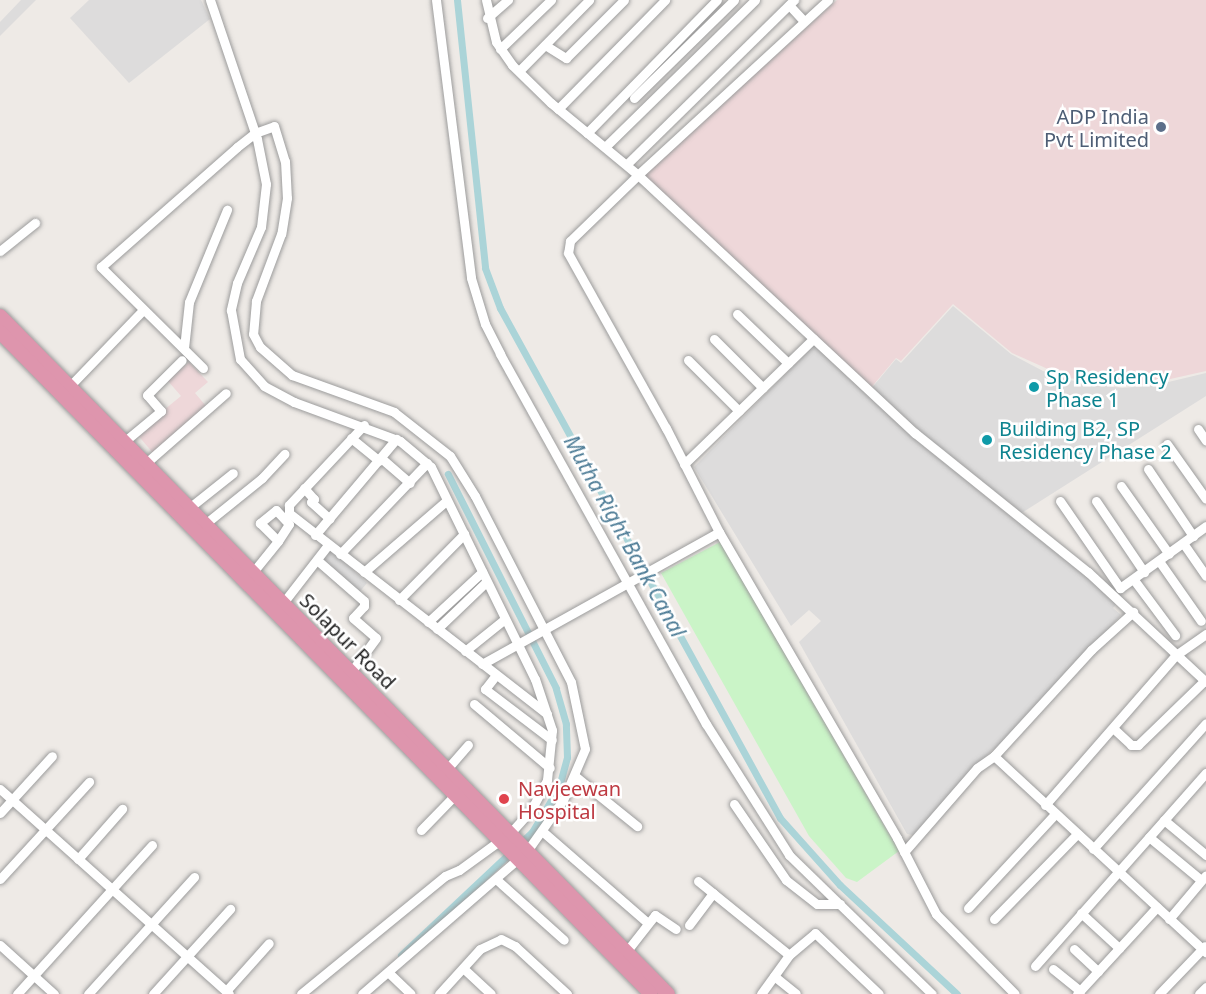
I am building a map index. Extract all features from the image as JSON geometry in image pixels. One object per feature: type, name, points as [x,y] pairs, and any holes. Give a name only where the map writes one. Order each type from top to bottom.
[{"type":"highway","name":"Solapur Road","points":[[0,316],[66,390],[455,795],[506,838]]},
{"type":"highway","name":"Solapur Road","points":[[2,338],[125,441],[447,770],[506,838],[668,994]]},
{"type":"highway","name":"Solapur Road","points":[[522,854],[651,994]]},
{"type":"street","points":[[210,0],[255,133],[266,184],[261,227],[234,297],[236,348],[248,370],[264,386],[294,402],[364,425],[396,440],[427,463],[505,619],[521,643],[549,715],[552,740],[550,768],[540,797],[506,838],[459,870],[445,876],[302,994]]},
{"type":"street","points":[[436,0],[474,291],[500,354],[628,580],[706,724],[789,855],[932,994]]},
{"type":"street","points":[[486,0],[487,18],[500,49],[558,109],[628,163],[638,175],[915,433],[1133,612],[1205,681],[1138,745],[1131,745],[1113,728]]},
{"type":"street","points":[[487,18],[508,0]]},
{"type":"street","points":[[500,49],[551,0]]},
{"type":"street","points":[[519,71],[589,0]]},
{"type":"street","points":[[544,45],[566,58],[624,0]]},
{"type":"street","points":[[558,109],[665,0]]},
{"type":"street","points":[[587,133],[717,0]]},
{"type":"street","points":[[634,98],[734,0]]},
{"type":"street","points":[[605,147],[755,0]]},
{"type":"street","points":[[828,0],[638,175],[570,241],[568,253],[719,532],[904,852],[942,923],[1015,994]]},
{"type":"street","points":[[628,163],[792,2],[804,21]]},
{"type":"street","points":[[203,368],[101,267],[255,133],[274,126],[285,161],[287,198],[281,234],[255,301],[253,334],[260,347],[292,375],[394,412],[435,441],[461,472],[542,634],[571,682],[585,741],[575,776],[542,831],[496,879],[367,993]]},
{"type":"street","points":[[184,348],[189,302],[227,210]]},
{"type":"street","points":[[0,252],[35,223]]},
{"type":"street","points":[[66,390],[143,310]]},
{"type":"street","points":[[737,314],[788,363]]},
{"type":"street","points":[[714,339],[763,388]]},
{"type":"street","points":[[684,464],[813,339]]},
{"type":"street","points":[[125,441],[161,411],[147,395],[182,360]]},
{"type":"street","points":[[687,360],[739,411]]},
{"type":"street","points":[[146,463],[225,393]]},
{"type":"street","points":[[364,425],[288,508],[315,535],[549,715]]},
{"type":"street","points":[[1198,429],[1206,441]]},
{"type":"street","points":[[351,438],[410,483]]},
{"type":"street","points":[[315,535],[396,440]]},
{"type":"street","points":[[1167,444],[1206,500]]},
{"type":"street","points":[[205,524],[262,478],[284,454]]},
{"type":"street","points":[[340,554],[427,463]]},
{"type":"street","points":[[1148,469],[1193,536]]},
{"type":"street","points":[[189,508],[233,473]]},
{"type":"street","points":[[1121,486],[1168,554]]},
{"type":"street","points":[[304,488],[330,519]]},
{"type":"street","points":[[364,572],[446,501]]},
{"type":"street","points":[[1060,501],[1120,588],[1206,526]]},
{"type":"street","points":[[1096,501],[1144,572]]},
{"type":"street","points":[[482,664],[542,634],[628,580],[719,532]]},
{"type":"street","points":[[399,600],[464,534]]},
{"type":"street","points":[[253,572],[278,541]]},
{"type":"street","points":[[1183,543],[1206,576]]},
{"type":"street","points":[[283,603],[328,545]]},
{"type":"street","points":[[317,560],[364,601],[364,606],[353,618],[376,638],[351,672]]},
{"type":"street","points":[[1159,561],[1201,621]]},
{"type":"street","points":[[428,622],[482,572]]},
{"type":"street","points":[[1134,580],[1175,635]]},
{"type":"street","points":[[437,628],[486,582]]},
{"type":"street","points":[[904,852],[978,768],[994,756],[1091,650],[1133,612]]},
{"type":"street","points":[[465,651],[505,619]]},
{"type":"street","points":[[1045,805],[1176,655],[1206,634]]},
{"type":"street","points":[[496,675],[485,689],[552,740]]},
{"type":"street","points":[[474,704],[550,768]]},
{"type":"street","points":[[1093,849],[1206,723]]},
{"type":"street","points":[[447,770],[468,745]]},
{"type":"street","points":[[0,813],[52,756]]},
{"type":"street","points":[[994,756],[1054,814],[1205,949],[1165,992]]},
{"type":"street","points":[[1035,966],[1206,773]]},
{"type":"street","points":[[575,776],[637,826]]},
{"type":"street","points":[[0,879],[89,782]]},
{"type":"street","points":[[0,789],[228,992],[268,943]]},
{"type":"street","points":[[421,830],[455,795]]},
{"type":"street","points":[[734,804],[786,880],[817,904],[840,904]]},
{"type":"street","points":[[78,858],[122,809]]},
{"type":"street","points":[[968,908],[1054,814]]},
{"type":"street","points":[[1164,820],[1206,855]]},
{"type":"street","points":[[542,831],[648,923]]},
{"type":"street","points":[[994,919],[1077,834]]},
{"type":"street","points":[[1149,837],[1204,878],[1169,919]]},
{"type":"street","points":[[17,994],[152,845]]},
{"type":"street","points":[[88,994],[194,877]]},
{"type":"street","points":[[496,879],[564,940]]},
{"type":"street","points":[[699,881],[789,955]]},
{"type":"street","points":[[689,925],[713,893]]},
{"type":"street","points":[[1053,969],[1078,992],[1156,907]]},
{"type":"street","points":[[153,994],[230,909]]},
{"type":"street","points":[[1081,913],[1119,948]]},
{"type":"street","points":[[626,952],[657,915],[676,929]]},
{"type":"street","points":[[761,994],[789,955],[815,933],[872,992]]},
{"type":"street","points":[[439,994],[480,949],[501,939],[515,946],[567,994]]},
{"type":"street","points":[[0,945],[54,994]]},
{"type":"street","points":[[1074,949],[1098,971]]},
{"type":"street","points":[[463,968],[491,994]]},
{"type":"street","points":[[389,973],[411,994]]},
{"type":"street","points":[[774,975],[796,994]]},
{"type":"street","points":[[1199,994],[1206,987]]},
{"type":"shaded area","points":[[21,0],[36,0],[0,36],[0,22]]},
{"type":"shaded area","points":[[89,0],[201,0],[210,19],[129,83],[70,18]]},
{"type":"shaded area","points":[[837,0],[1206,0],[1206,371],[1139,386],[1068,378],[1012,353],[953,304],[901,361],[896,358],[870,389],[643,175]]},
{"type":"shaded area","points":[[953,306],[1011,354],[1043,371],[1069,380],[1122,388],[1156,385],[1206,373],[1206,396],[1020,514],[870,390],[896,359],[901,363]]},
{"type":"shaded area","points":[[815,344],[1118,602],[1113,608],[1121,615],[1001,748],[992,750],[913,835],[907,834],[799,642],[821,621],[809,610],[791,626],[694,467]]},
{"type":"shaded area","points":[[189,362],[208,382],[195,393],[206,406],[153,453],[136,433],[181,396],[168,381]]},
{"type":"shaded area","points":[[329,547],[367,583],[358,594],[320,559]]},
{"type":"green space","points":[[720,542],[899,851],[857,882],[846,878],[809,836],[661,573]]},
{"type":"waterway","name":"Mutha Right Bank Canal","points":[[457,0],[485,268],[500,308],[780,818],[840,885],[957,994]]},
{"type":"waterway","points":[[401,955],[532,832],[559,787],[567,757],[566,724],[556,688],[448,474]]},
{"type":"place","name":"ADP India Pvt Limited","points":[[1161,127]]},
{"type":"place","name":"Sp Residency Phase 1","points":[[1034,387]]},
{"type":"place","name":"Building B2, SP Residency Phase 2","points":[[987,440]]},
{"type":"place","name":"Navjeewan Hospital","points":[[504,799]]}]
